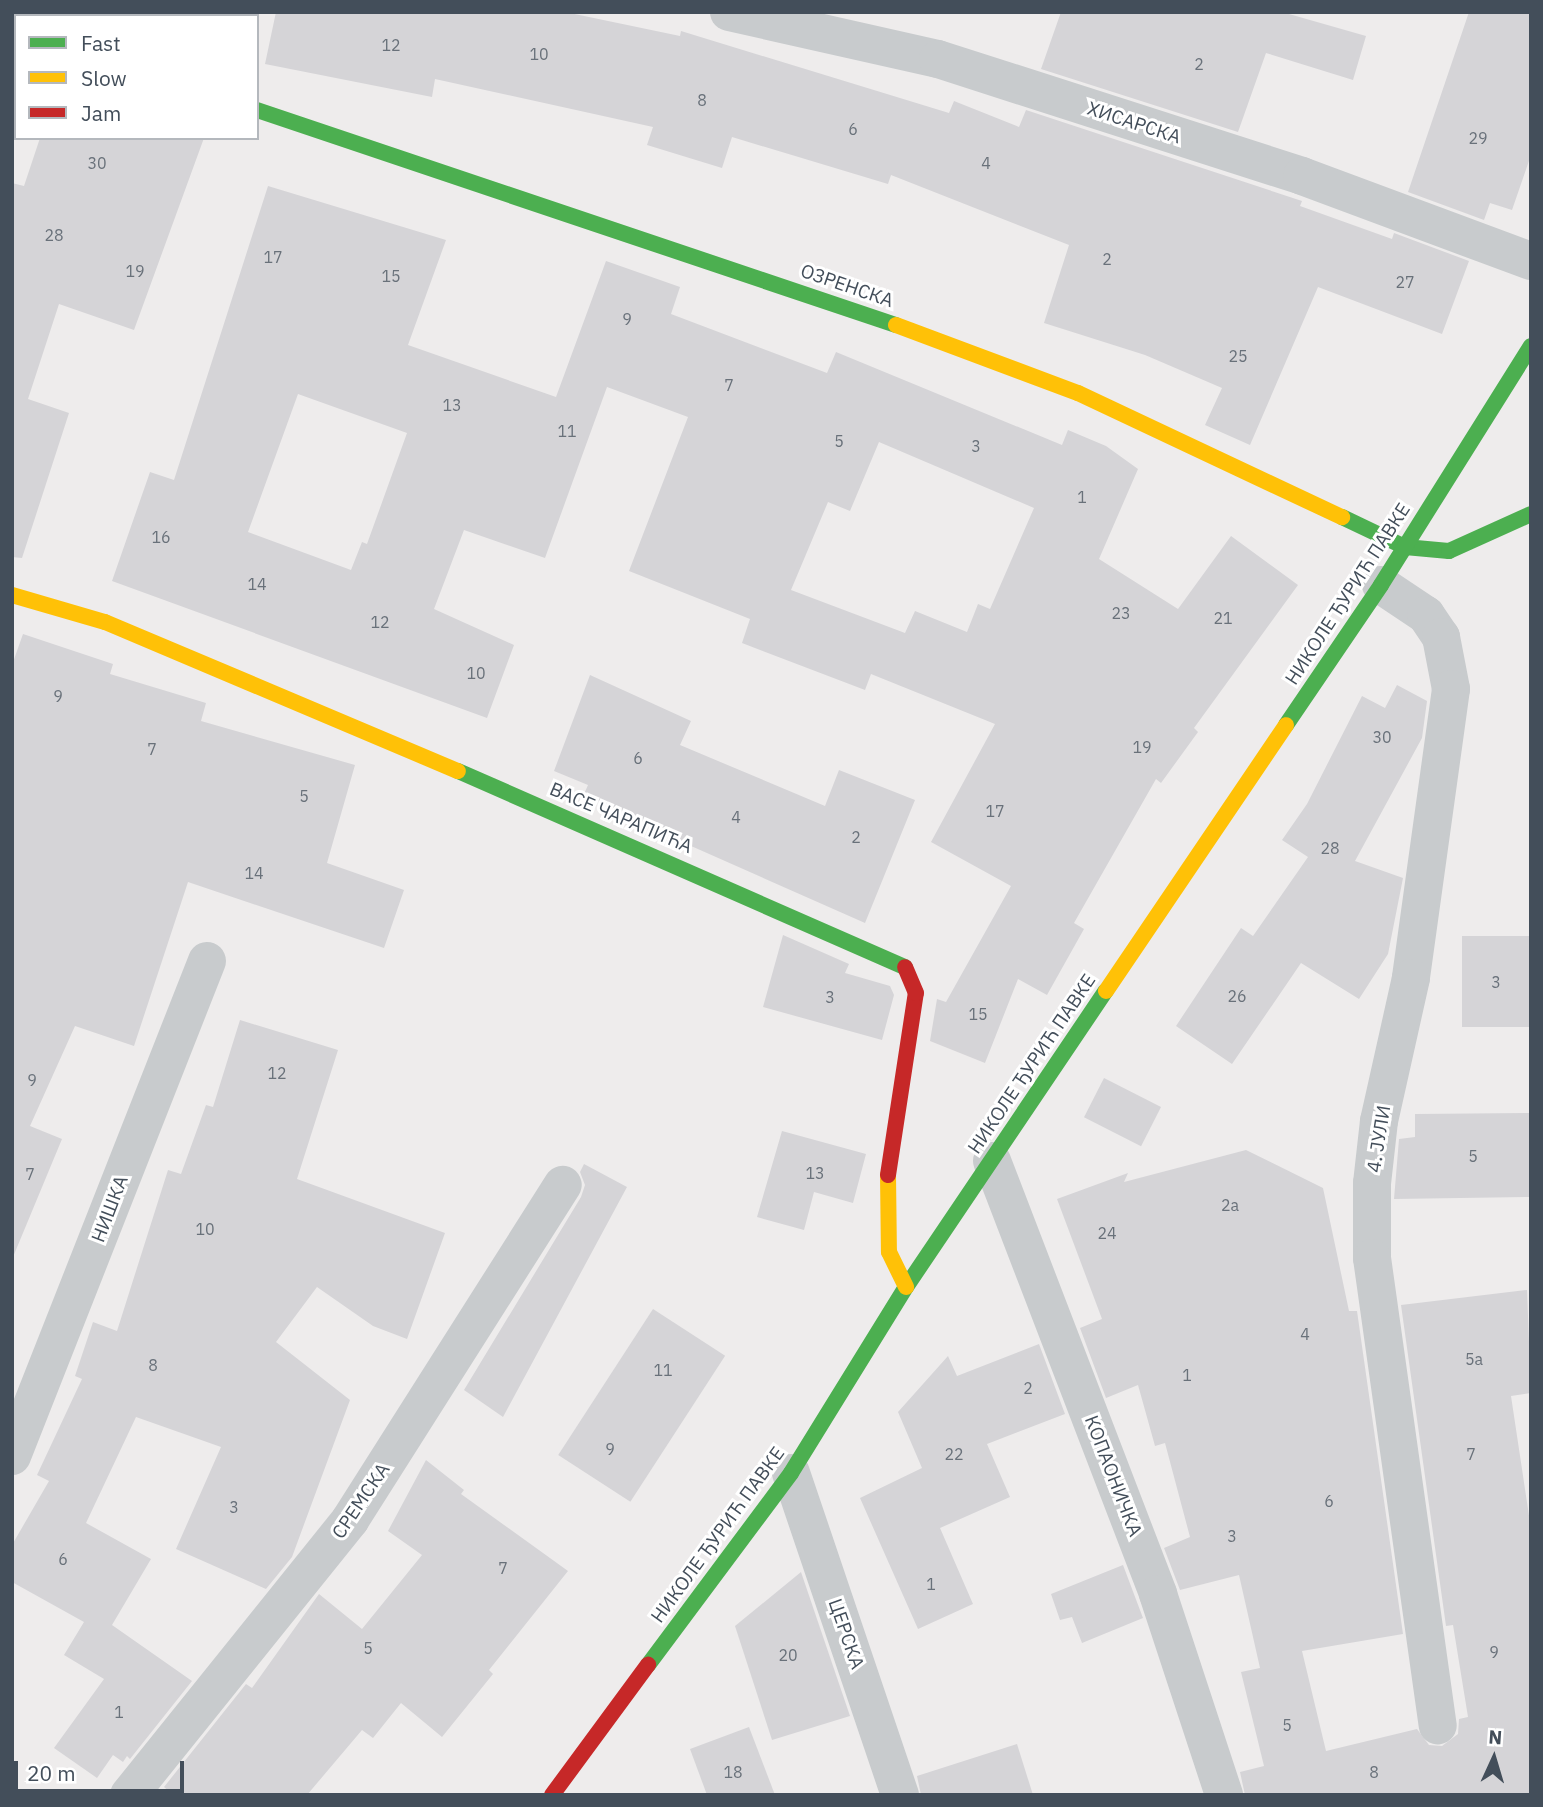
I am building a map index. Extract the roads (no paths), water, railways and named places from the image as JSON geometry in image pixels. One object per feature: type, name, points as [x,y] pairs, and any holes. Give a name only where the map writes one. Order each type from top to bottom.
[{"type":"street","name":"ХИСАРСКА","points":[[730,12],[938,59],[1302,177],[1531,261]]},
{"type":"street","name":"ОЗРЕНСКА","points":[[259,111],[844,306],[1079,393],[1405,547]]},
{"type":"street","name":"НИКОЛЕ ЂУРИЋ ПАВКЕ","points":[[552,1795],[791,1473],[906,1287],[1381,585],[1531,346]]},
{"type":"street","points":[[1405,547],[1449,551],[1531,514]]},
{"type":"street","name":"4. ЈУЛИ","points":[[1381,585],[1426,615],[1441,637],[1451,689],[1416,951],[1379,1121],[1372,1183],[1372,1258],[1438,1725]]},
{"type":"street","name":"ВАСЕ ЧАРАПИЋА","points":[[12,595],[105,622],[363,730],[891,958],[908,969],[916,993],[889,1158],[887,1211],[889,1252],[906,1287]]},
{"type":"street","name":"НИШКА","points":[[12,1456],[207,961]]},
{"type":"street","name":"КОПАОНИЧКА","points":[[992,1161],[1158,1594],[1224,1795]]},
{"type":"street","name":"СРЕМСКА","points":[[128,1795],[351,1520],[562,1185]]},
{"type":"street","name":"ЦЕРСКА","points":[[791,1473],[900,1795]]}]
